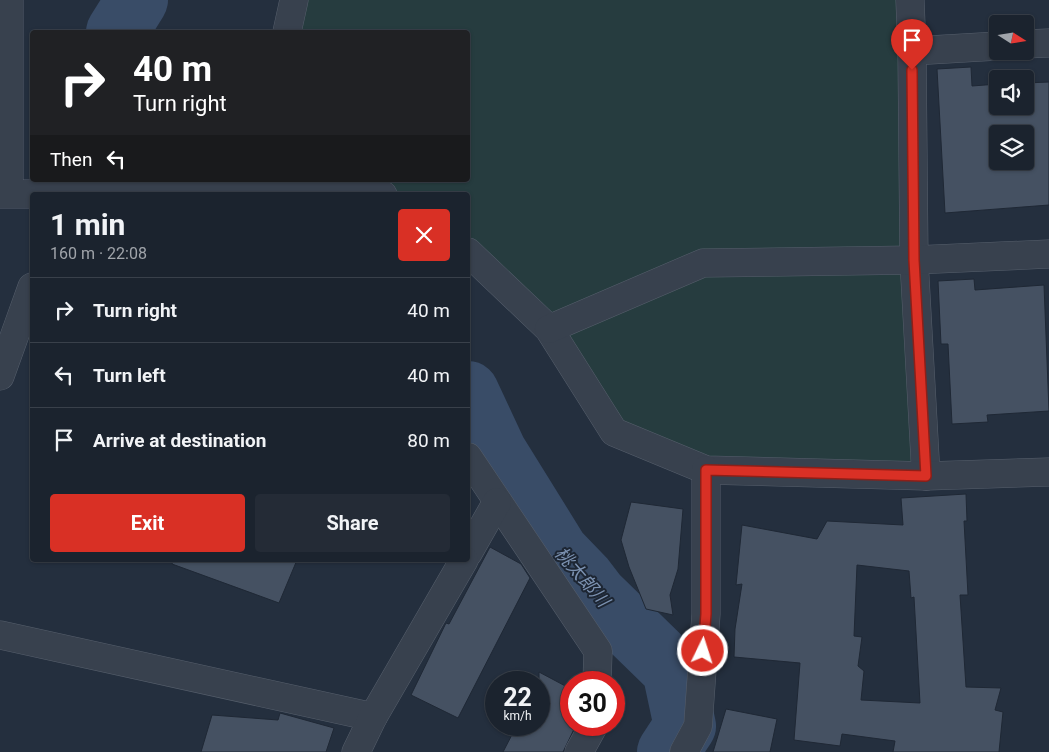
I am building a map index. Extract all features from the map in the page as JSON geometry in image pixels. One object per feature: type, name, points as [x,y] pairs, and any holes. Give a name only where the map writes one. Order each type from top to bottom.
[{"type":"street","points":[[9,0],[5,194],[30,194]]},
{"type":"street","points":[[287,30],[294,0]]},
{"type":"street","points":[[910,0],[914,260],[926,476]]},
{"type":"street","points":[[1034,44],[1049,43]]},
{"type":"street","points":[[912,51],[989,47]]},
{"type":"street","points":[[75,192],[170,184],[250,182]]},
{"type":"street","points":[[297,182],[363,192]]},
{"type":"street","points":[[470,254],[548,329],[614,432],[706,470],[926,476],[1049,472]]},
{"type":"street","points":[[548,329],[703,263],[914,260],[1049,254]]},
{"type":"street","points":[[0,376],[30,293]]},
{"type":"street","points":[[470,460],[598,651],[597,671]]},
{"type":"street","points":[[684,752],[698,726],[706,614],[706,470]]},
{"type":"street","points":[[470,549],[497,502]]},
{"type":"street","points":[[356,752],[372,716],[463,562]]},
{"type":"street","points":[[0,635],[372,716]]},
{"type":"street","points":[[579,752],[588,736]]},
{"type":"green space","points":[[294,0],[906,0],[926,476],[706,470],[614,432],[549,329],[470,254],[470,192],[364,192],[302,182],[470,182],[470,30],[287,30]]},
{"type":"building","points":[[971,67],[972,86],[989,85],[989,115],[1034,115],[1034,83],[1049,82],[1049,205],[945,213],[937,69]]},
{"type":"building","points":[[974,279],[975,290],[1044,285],[1049,411],[987,415],[988,422],[952,424],[948,344],[941,344],[938,281]]},
{"type":"building","points":[[966,494],[967,521],[964,521],[968,595],[960,595],[966,687],[1001,688],[995,710],[1003,712],[999,752],[893,752],[895,741],[842,734],[840,746],[794,740],[800,663],[734,657],[735,629],[742,584],[736,585],[742,525],[817,539],[827,521],[903,525],[901,498]],"holes":[[[857,565],[909,571],[911,598],[914,597],[920,703],[861,700],[864,671],[858,666],[862,637],[854,636]]]},
{"type":"building","points":[[631,502],[683,509],[678,569],[670,595],[673,615],[646,609],[629,567],[621,540]]},
{"type":"building","points":[[490,547],[521,564],[530,578],[458,718],[411,695],[446,623],[449,624]]},
{"type":"building","points":[[172,562],[296,562],[279,603],[172,564]]},
{"type":"building","points":[[550,678],[560,683],[560,736],[571,736],[563,752],[503,752],[511,736],[550,736]]},
{"type":"building","points":[[726,709],[777,719],[770,752],[713,752]]},
{"type":"building","points":[[280,713],[334,728],[326,752],[201,752],[212,715],[278,720]]},
{"type":"waterway","name":"桃太郎川","points":[[118,30],[137,0]]},
{"type":"waterway","name":"桃太郎川","points":[[470,396],[496,452],[558,552],[584,579],[597,596],[673,670],[685,726],[668,752]]},
{"type":"route","points":[[703,651],[706,614],[706,470],[926,476],[914,260],[912,70]]}]
